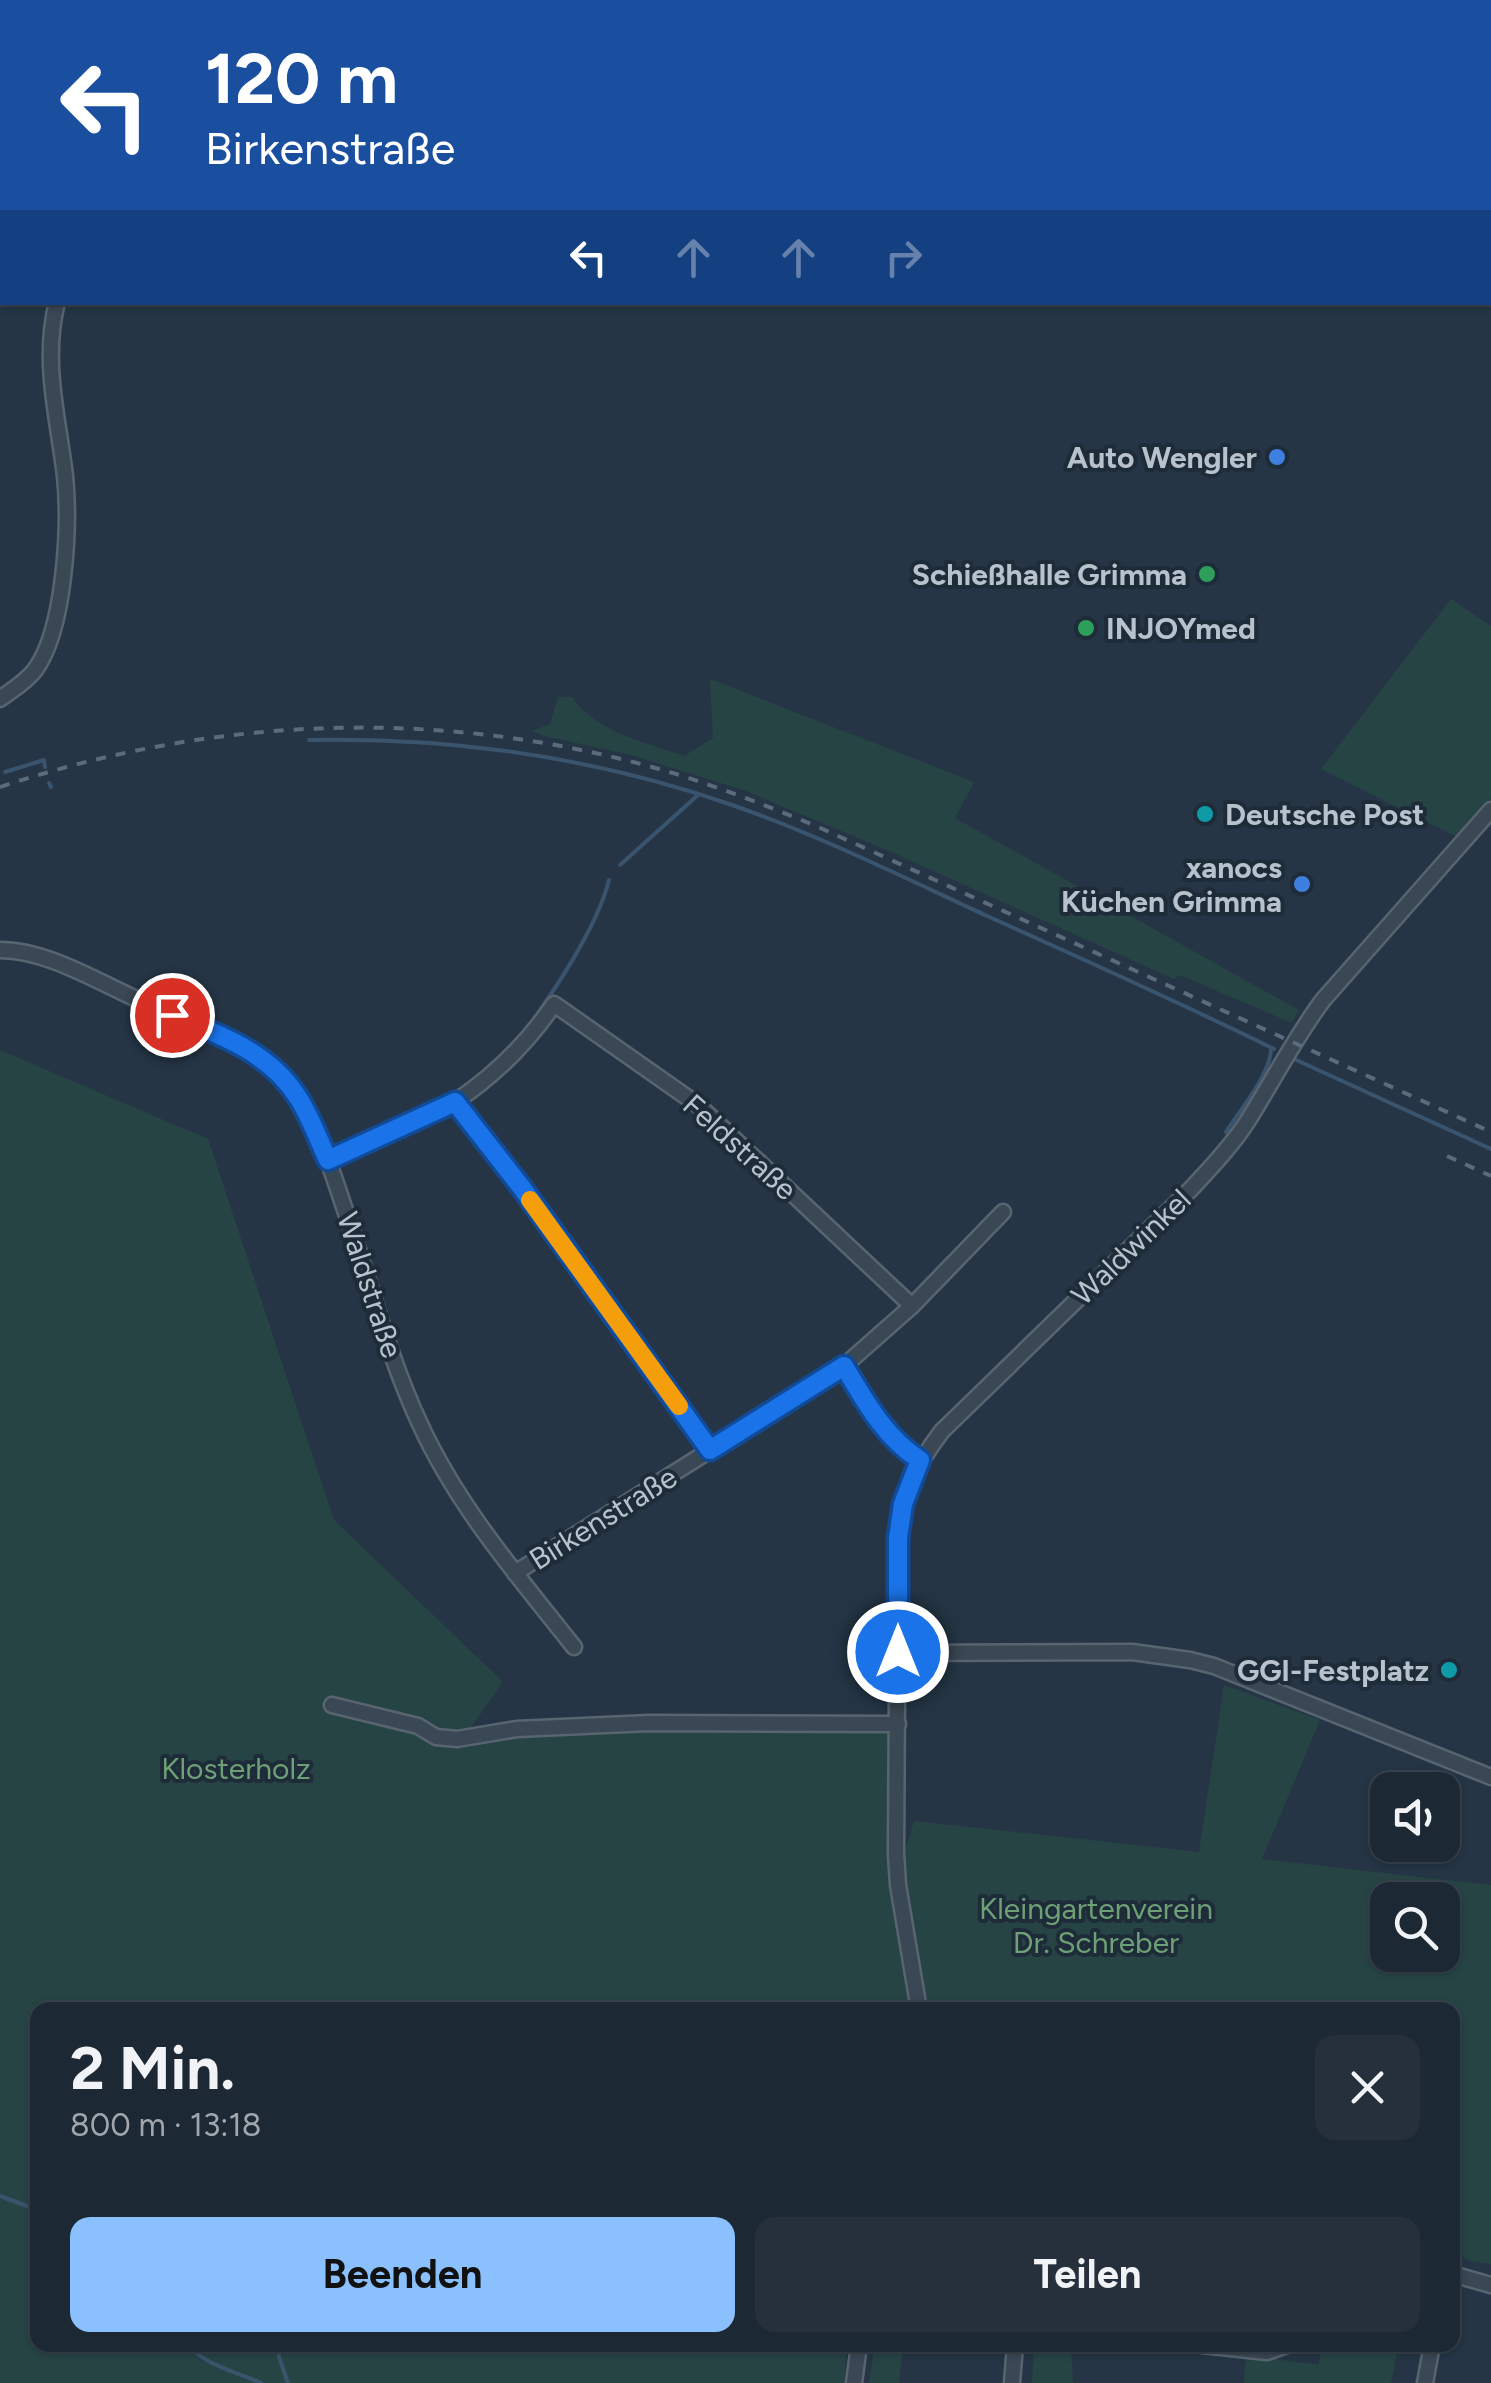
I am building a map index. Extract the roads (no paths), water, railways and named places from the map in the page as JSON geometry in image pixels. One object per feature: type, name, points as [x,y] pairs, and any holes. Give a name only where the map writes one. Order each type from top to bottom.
[{"type":"street","points":[[0,699],[35,670],[51,641],[57,614],[66,519],[65,482],[50,376],[49,344],[56,305]]},
{"type":"street","name":"Waldwinkel","points":[[918,2002],[896,1854],[898,1538],[903,1504],[920,1460],[942,1431],[1191,1190],[1246,1124],[1315,1010],[1491,810]]},
{"type":"street","name":"Waldstraße","points":[[0,950],[48,959],[214,1033],[261,1058],[295,1092],[328,1160],[420,1424],[466,1506],[574,1647]]},
{"type":"street","name":"Feldstraße","points":[[455,1102],[508,1061],[554,1004],[698,1105],[912,1306]]},
{"type":"street","points":[[328,1160],[455,1102],[522,1188],[710,1450]]},
{"type":"street","name":"Birkenstraße","points":[[515,1573],[844,1366],[912,1306],[1004,1212]]},
{"type":"street","points":[[844,1366],[894,1440],[920,1460]]},
{"type":"street","points":[[898,1652],[1132,1652],[1190,1660],[1214,1666],[1491,1777]]},
{"type":"street","points":[[332,1704],[418,1726],[436,1737],[457,1739],[516,1730],[648,1722],[898,1724]]},
{"type":"street","points":[[1460,2276],[1491,2285]]},
{"type":"street","points":[[854,2383],[859,2352]]},
{"type":"street","points":[[1012,2383],[1014,2352]]},
{"type":"street","points":[[1425,2383],[1431,2352]]},
{"type":"waterway","points":[[309,740],[417,742],[525,754],[683,789],[830,844],[1274,1049]]},
{"type":"waterway","points":[[5,772],[44,760],[45,767]]},
{"type":"waterway","points":[[49,783],[51,787]]},
{"type":"waterway","points":[[620,865],[698,795]]},
{"type":"waterway","points":[[521,1036],[584,940],[609,880]]},
{"type":"waterway","points":[[1226,1132],[1260,1081],[1271,1049]]},
{"type":"waterway","points":[[1294,1059],[1491,1149]]},
{"type":"waterway","points":[[0,2196],[30,2207]]},
{"type":"waterway","points":[[195,2352],[261,2383]]},
{"type":"waterway","points":[[279,2352],[288,2383]]},
{"type":"railway","points":[[0,787],[82,763],[248,733],[416,729],[499,736],[583,750],[685,777],[816,826],[1491,1132]]},
{"type":"railway","points":[[1447,1156],[1491,1176]]},
{"type":"place","name":"Auto Wengler","points":[[1277,457]]},
{"type":"place","name":"Schießhalle Grimma","points":[[1207,574]]},
{"type":"place","name":"INJOYmed","points":[[1086,628]]},
{"type":"place","name":"Deutsche Post","points":[[1205,814]]},
{"type":"place","name":"xanocs Küchen Grimma","points":[[1302,884]]},
{"type":"place","name":"GGI-Festplatz","points":[[1449,1670]]},
{"type":"park label","name":"Klosterholz","points":[[236,1768]]},
{"type":"park label","name":"Kleingartenverein Dr. Schreber","points":[[1096,1925]]}]
